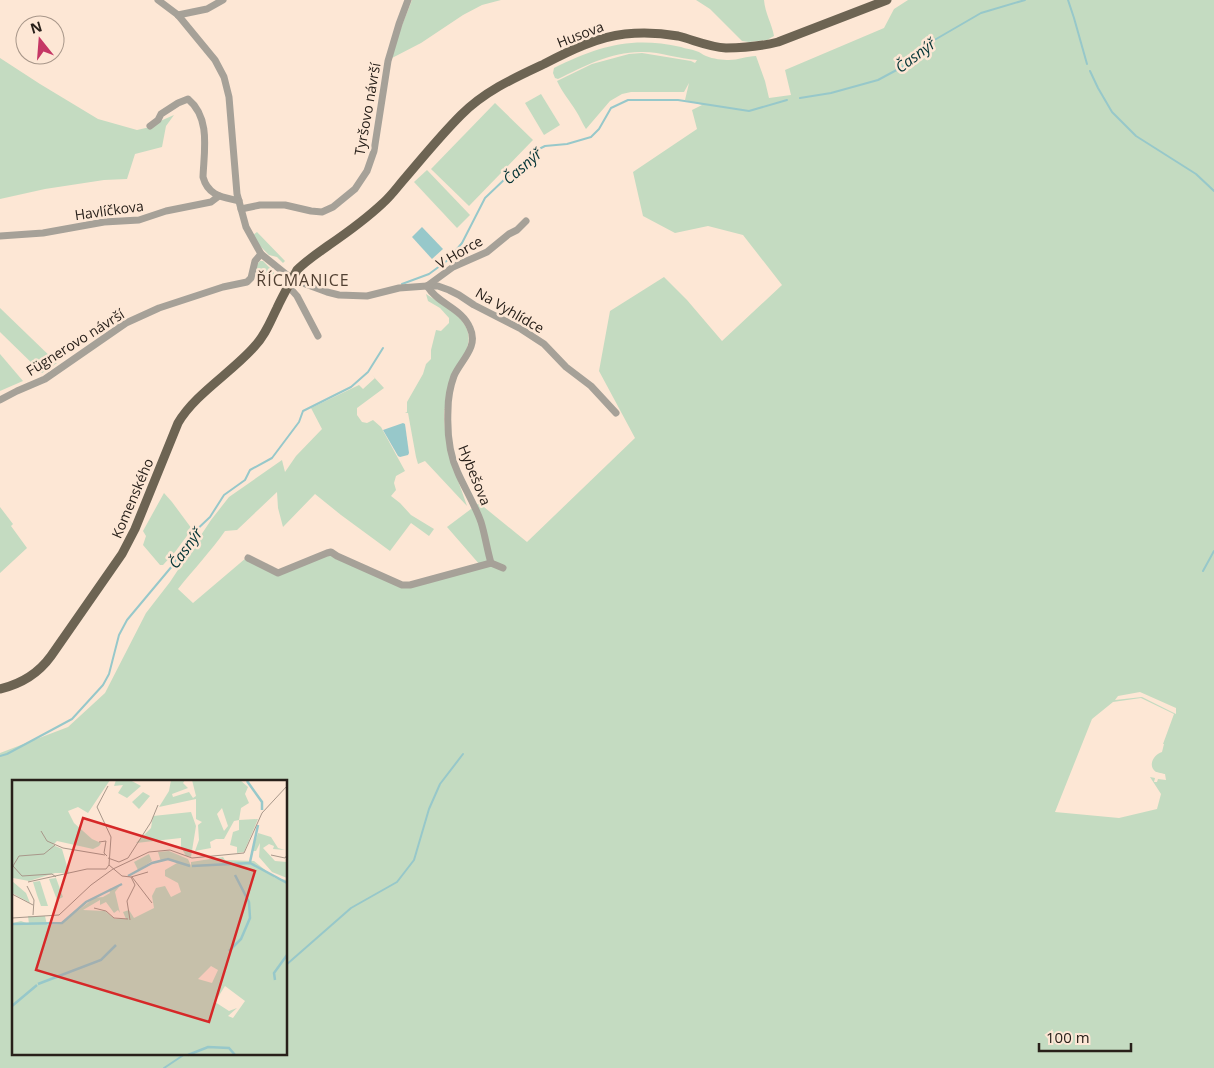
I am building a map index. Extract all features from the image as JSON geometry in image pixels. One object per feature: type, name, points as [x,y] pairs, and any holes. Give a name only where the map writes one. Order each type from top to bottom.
[{"type":"main road","name":"Husova","points":[[290,282],[304,263],[385,202],[449,128],[472,105],[507,82],[571,51],[606,38],[624,34],[654,32],[679,36],[725,48],[770,44],[887,0]]},
{"type":"main road","name":"Komenského","points":[[0,689],[26,679],[51,656],[122,554],[136,529],[183,414],[190,405],[256,346],[267,331],[290,282]]},
{"type":"street","points":[[158,0],[178,15],[222,71],[229,97],[237,194],[246,227],[261,254],[290,282],[318,336]]},
{"type":"street","points":[[178,15],[207,9],[223,0]]},
{"type":"street","name":"Tyršovo návrší","points":[[241,209],[260,205],[285,205],[322,212],[333,207],[355,189],[367,171],[374,151],[388,61],[408,0]]},
{"type":"street","points":[[150,126],[158,120],[161,114],[188,99],[200,114],[205,133],[204,184],[209,190],[219,196],[239,201]]},
{"type":"street","name":"Havlíčkova","points":[[0,236],[43,233],[104,222],[138,220],[166,211],[211,202],[219,196]]},
{"type":"street","name":"V Horce","points":[[427,286],[453,267],[487,252],[526,221]]},
{"type":"street","name":"Fügnerovo návrší","points":[[0,400],[45,379],[126,323],[168,305],[223,287],[247,282],[255,260],[261,254]]},
{"type":"street","name":"Na Vyhlídce","points":[[290,282],[330,293],[353,296],[367,296],[399,288],[427,286],[438,286],[449,290],[521,329],[544,344],[566,367],[591,386],[616,413]]},
{"type":"street","name":"Hybešova","points":[[427,286],[432,294],[460,314],[470,327],[472,335],[471,350],[455,375],[451,389],[448,418],[449,446],[457,471],[480,521],[491,562]]},
{"type":"street","points":[[248,558],[278,572],[331,552],[336,556],[402,585],[410,585],[491,562],[503,568]]},
{"type":"green space","points":[[412,0],[501,0],[482,5],[463,15],[421,43],[392,58],[399,33]]},
{"type":"green space","points":[[696,0],[764,0],[774,36],[767,40],[742,41],[710,9]]},
{"type":"green space","points":[[908,0],[1214,0],[1214,1068],[0,1068],[0,753],[68,727],[105,693],[146,613],[229,497],[282,460],[285,472],[296,456],[322,429],[311,408],[359,385],[363,389],[375,378],[384,388],[357,408],[357,415],[362,422],[367,423],[373,420],[381,427],[405,471],[396,476],[394,483],[396,490],[391,496],[411,515],[434,529],[429,536],[411,523],[390,551],[315,494],[283,527],[278,508],[277,492],[237,530],[225,531],[178,589],[193,603],[246,558],[276,575],[329,555],[404,588],[480,568],[480,565],[447,527],[479,503],[527,542],[635,438],[599,371],[610,311],[664,277],[687,300],[722,341],[782,285],[743,235],[708,226],[675,233],[643,216],[633,172],[697,129],[692,110],[702,105],[685,100],[689,83],[684,92],[631,92],[622,94],[610,101],[586,129],[557,81],[592,64],[629,54],[642,53],[695,63],[697,60],[650,52],[632,52],[599,60],[558,79],[555,78],[553,73],[554,68],[601,49],[631,43],[663,44],[681,47],[721,60],[756,56],[769,98],[791,95],[785,70],[884,28],[894,9]],"holes":[[[1140,692],[1176,708],[1176,714],[1142,697],[1115,700],[1118,696]],[[1141,698],[1174,714],[1162,752],[1154,758],[1152,764],[1153,770],[1165,774],[1166,780],[1158,779],[1157,782],[1154,782],[1155,778],[1150,777],[1161,794],[1157,809],[1119,818],[1055,812],[1092,719],[1113,702]]]},
{"type":"green space","points":[[0,58],[98,119],[137,130],[150,127],[174,115],[166,126],[162,147],[135,154],[127,179],[104,180],[45,189],[0,199]]},
{"type":"green space","points":[[541,94],[560,125],[544,135],[525,103]]},
{"type":"green space","points":[[495,103],[533,140],[469,206],[431,169]]},
{"type":"green space","points":[[427,170],[470,215],[457,228],[414,182]]},
{"type":"green space","points":[[257,232],[285,261],[283,263],[277,257],[269,255],[258,244],[253,235]]},
{"type":"green space","points":[[260,261],[263,261],[274,272],[274,275],[256,276],[256,269]]},
{"type":"green space","points":[[426,294],[455,314],[462,321],[469,335],[467,350],[448,398],[444,417],[449,451],[467,506],[425,461],[418,464],[408,413],[405,413],[407,412],[407,402],[423,374],[426,364],[431,359],[431,350],[436,330],[441,331],[449,323],[449,318],[440,308],[428,301]]},
{"type":"green space","points":[[0,308],[57,363],[42,373],[0,332]]},
{"type":"green space","points":[[0,354],[23,381],[0,391]]},
{"type":"green space","points":[[164,493],[192,529],[175,552],[163,565],[160,565],[143,545],[146,536],[143,531]]},
{"type":"green space","points":[[0,507],[13,524],[11,526],[27,548],[0,573]]},
{"type":"water","points":[[422,227],[443,249],[432,259],[412,237]]},
{"type":"water","points":[[405,424],[409,453],[400,457],[383,430]]},
{"type":"waterway","name":"Časnýř","points":[[800,98],[831,93],[878,80],[904,66],[931,42],[981,13],[1025,0]]},
{"type":"waterway","points":[[1068,0],[1087,64]]},
{"type":"waterway","points":[[1090,71],[1112,112],[1136,136],[1196,174],[1214,191]]},
{"type":"waterway","name":"Časnýř","points":[[402,284],[429,274],[448,260],[462,243],[485,198],[533,152],[545,146],[567,144],[591,137],[599,129],[611,108],[628,100],[678,100],[749,111],[787,100]]},
{"type":"waterway","name":"Časnýř","points":[[0,756],[72,719],[103,685],[109,674],[119,635],[127,620],[173,565],[190,536],[210,517],[224,495],[245,480],[250,470],[272,458],[299,422],[303,411],[351,387],[368,372],[383,348]]},
{"type":"waterway","points":[[1203,571],[1214,551]]},
{"type":"waterway","points":[[288,963],[351,908],[397,882],[414,860],[429,809],[440,784],[463,754]]},
{"type":"waterway","points":[[164,1068],[182,1056]]},
{"type":"district","name":"ŘÍCMANICE","points":[[303,280]]}]
